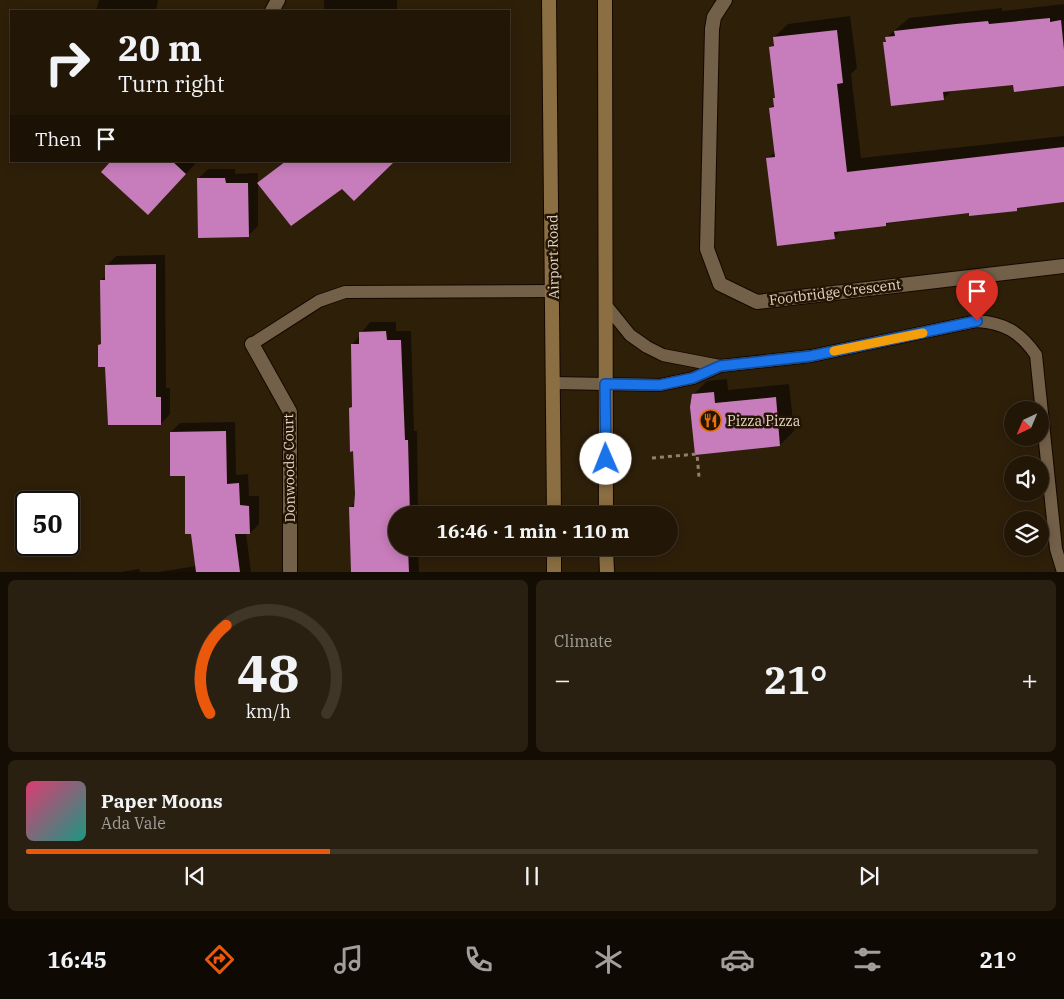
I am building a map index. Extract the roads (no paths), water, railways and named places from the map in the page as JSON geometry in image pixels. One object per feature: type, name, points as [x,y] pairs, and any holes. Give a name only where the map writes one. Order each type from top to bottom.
[{"type":"main road","name":"Airport Road","points":[[549,0],[554,506]]},
{"type":"main road","points":[[605,0],[604,304],[606,506]]},
{"type":"main road","points":[[554,556],[554,572]]},
{"type":"main road","points":[[606,556],[607,572]]},
{"type":"street","name":"Footbridge Crescent","points":[[725,0],[714,18],[712,30],[707,240],[707,249],[720,284],[757,302],[1064,266]]},
{"type":"street","name":"Donwoods Court","points":[[252,344],[290,412],[290,572]]},
{"type":"lane","points":[[252,344],[319,301],[345,292],[553,291]]},
{"type":"lane","points":[[604,304],[630,335],[647,347],[663,355],[720,366],[811,356],[977,321],[995,322],[1012,329],[1026,340],[1036,355],[1056,549],[1063,572]]},
{"type":"lane","points":[[553,383],[660,385],[693,378],[720,366]]},
{"type":"place","name":"Pizza Pizza","points":[[711,421]]}]
